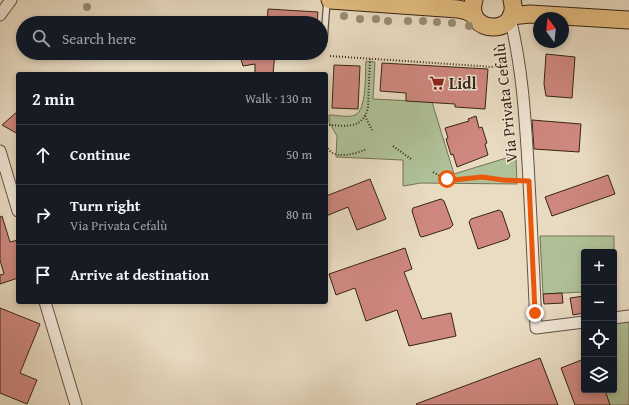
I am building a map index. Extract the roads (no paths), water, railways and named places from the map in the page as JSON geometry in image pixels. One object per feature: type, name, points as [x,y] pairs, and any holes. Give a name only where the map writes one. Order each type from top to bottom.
[{"type":"main road","points":[[328,0],[458,8],[467,11],[471,4]]},
{"type":"main road","points":[[471,4],[482,24],[491,28],[503,25],[511,9]]},
{"type":"main road","points":[[511,9],[629,11]]},
{"type":"main road","points":[[511,9],[530,14],[629,20]]},
{"type":"street","points":[[0,15],[11,0]]},
{"type":"street","name":"Via Privata Cefalù","points":[[511,9],[518,49],[526,128],[536,328],[581,322]]},
{"type":"street","points":[[0,151],[16,204]]},
{"type":"street","points":[[46,304],[76,405]]},
{"type":"street","points":[[617,318],[629,316]]},
{"type":"lane","points":[[326,16],[328,0]]},
{"type":"place","name":"Lidl","points":[[437,83]]}]
